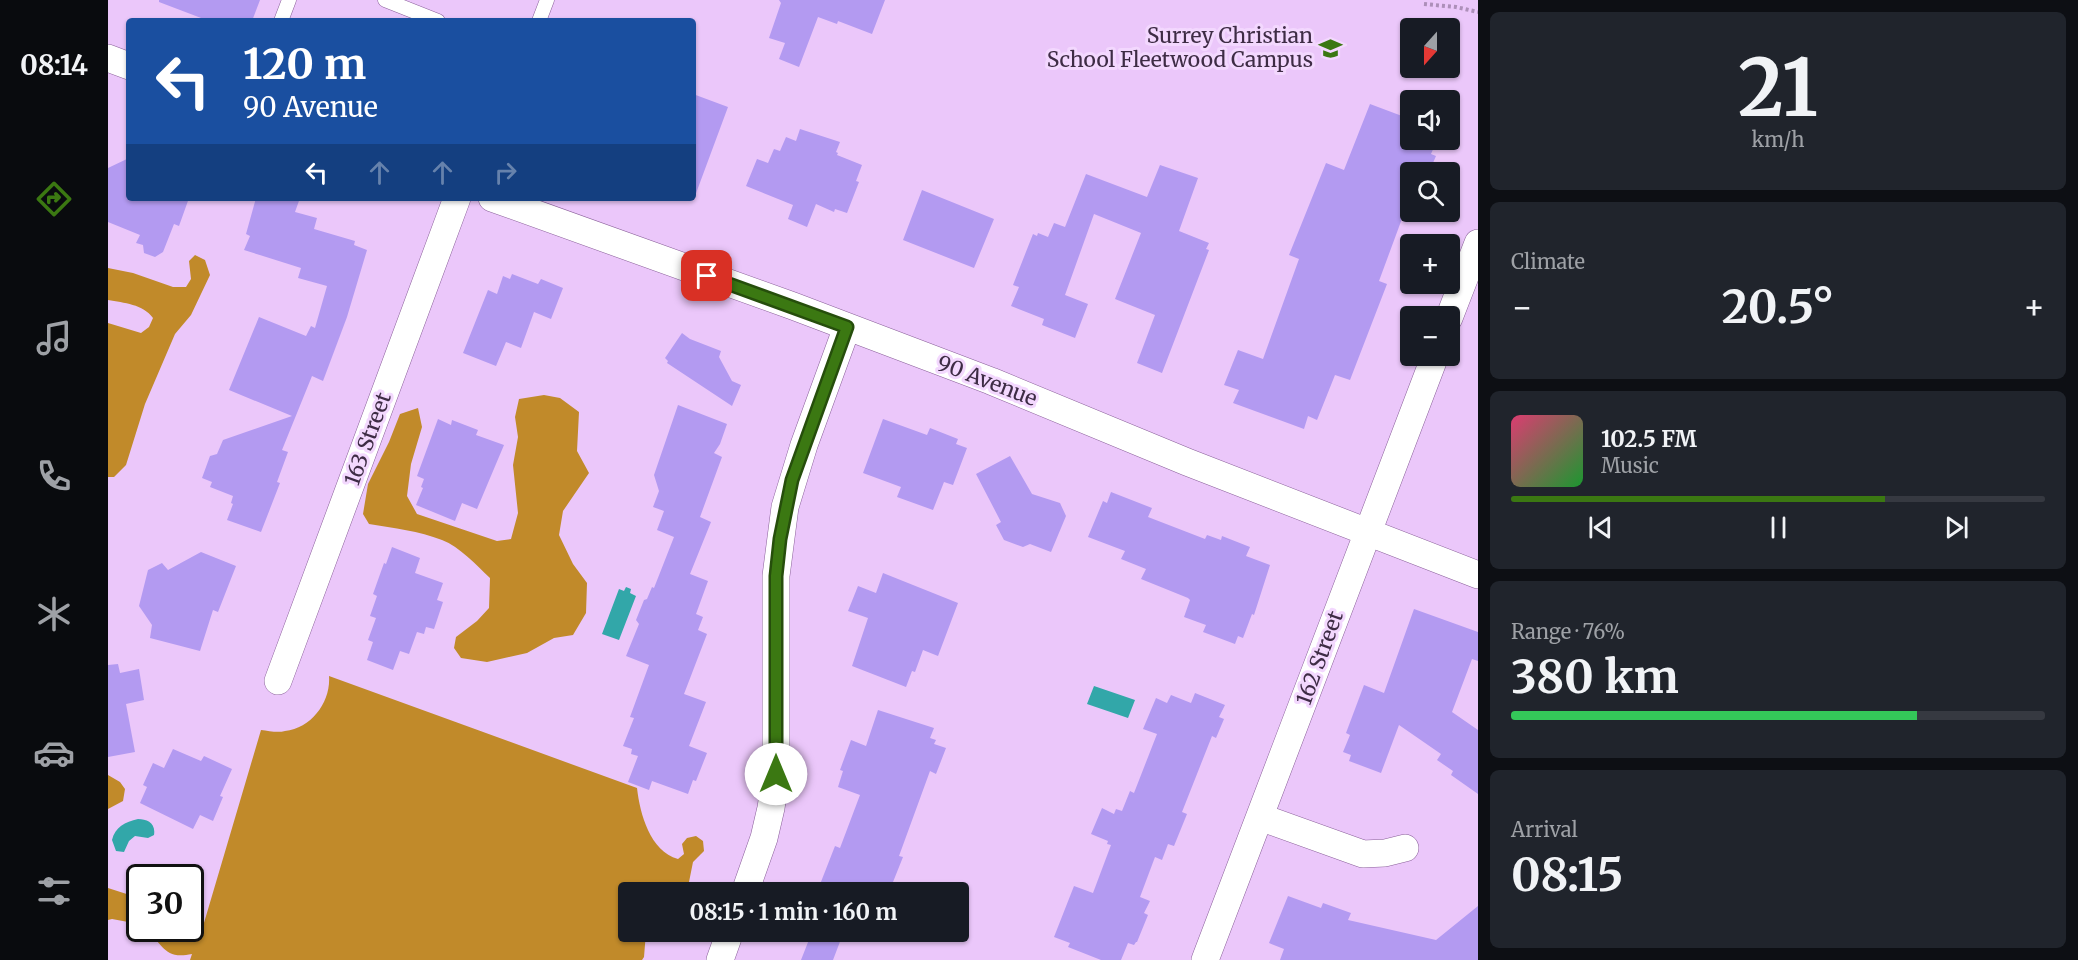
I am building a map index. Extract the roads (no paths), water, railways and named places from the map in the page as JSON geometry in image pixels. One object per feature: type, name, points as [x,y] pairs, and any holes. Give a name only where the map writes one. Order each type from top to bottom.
[{"type":"street","points":[[108,58],[126,65]]},
{"type":"street","name":"163 Street","points":[[278,681],[456,201]]},
{"type":"street","name":"90 Avenue","points":[[500,201],[991,381],[1187,462],[1478,575]]},
{"type":"street","points":[[1454,306],[1478,243]]},
{"type":"street","points":[[748,882],[764,837],[776,774],[776,576],[785,507],[801,454],[847,327]]},
{"type":"street","name":"162 Street","points":[[1205,960],[1430,366]]},
{"type":"street","points":[[1260,817],[1363,854],[1384,853],[1405,848]]},
{"type":"street","points":[[720,960],[726,942]]},
{"type":"lane","points":[[282,18],[290,0]]},
{"type":"lane","points":[[385,0],[430,18]]},
{"type":"lane","points":[[540,18],[547,0]]},
{"type":"place","name":"Surrey Christian School Fleetwood Campus","points":[[1331,48]]}]
